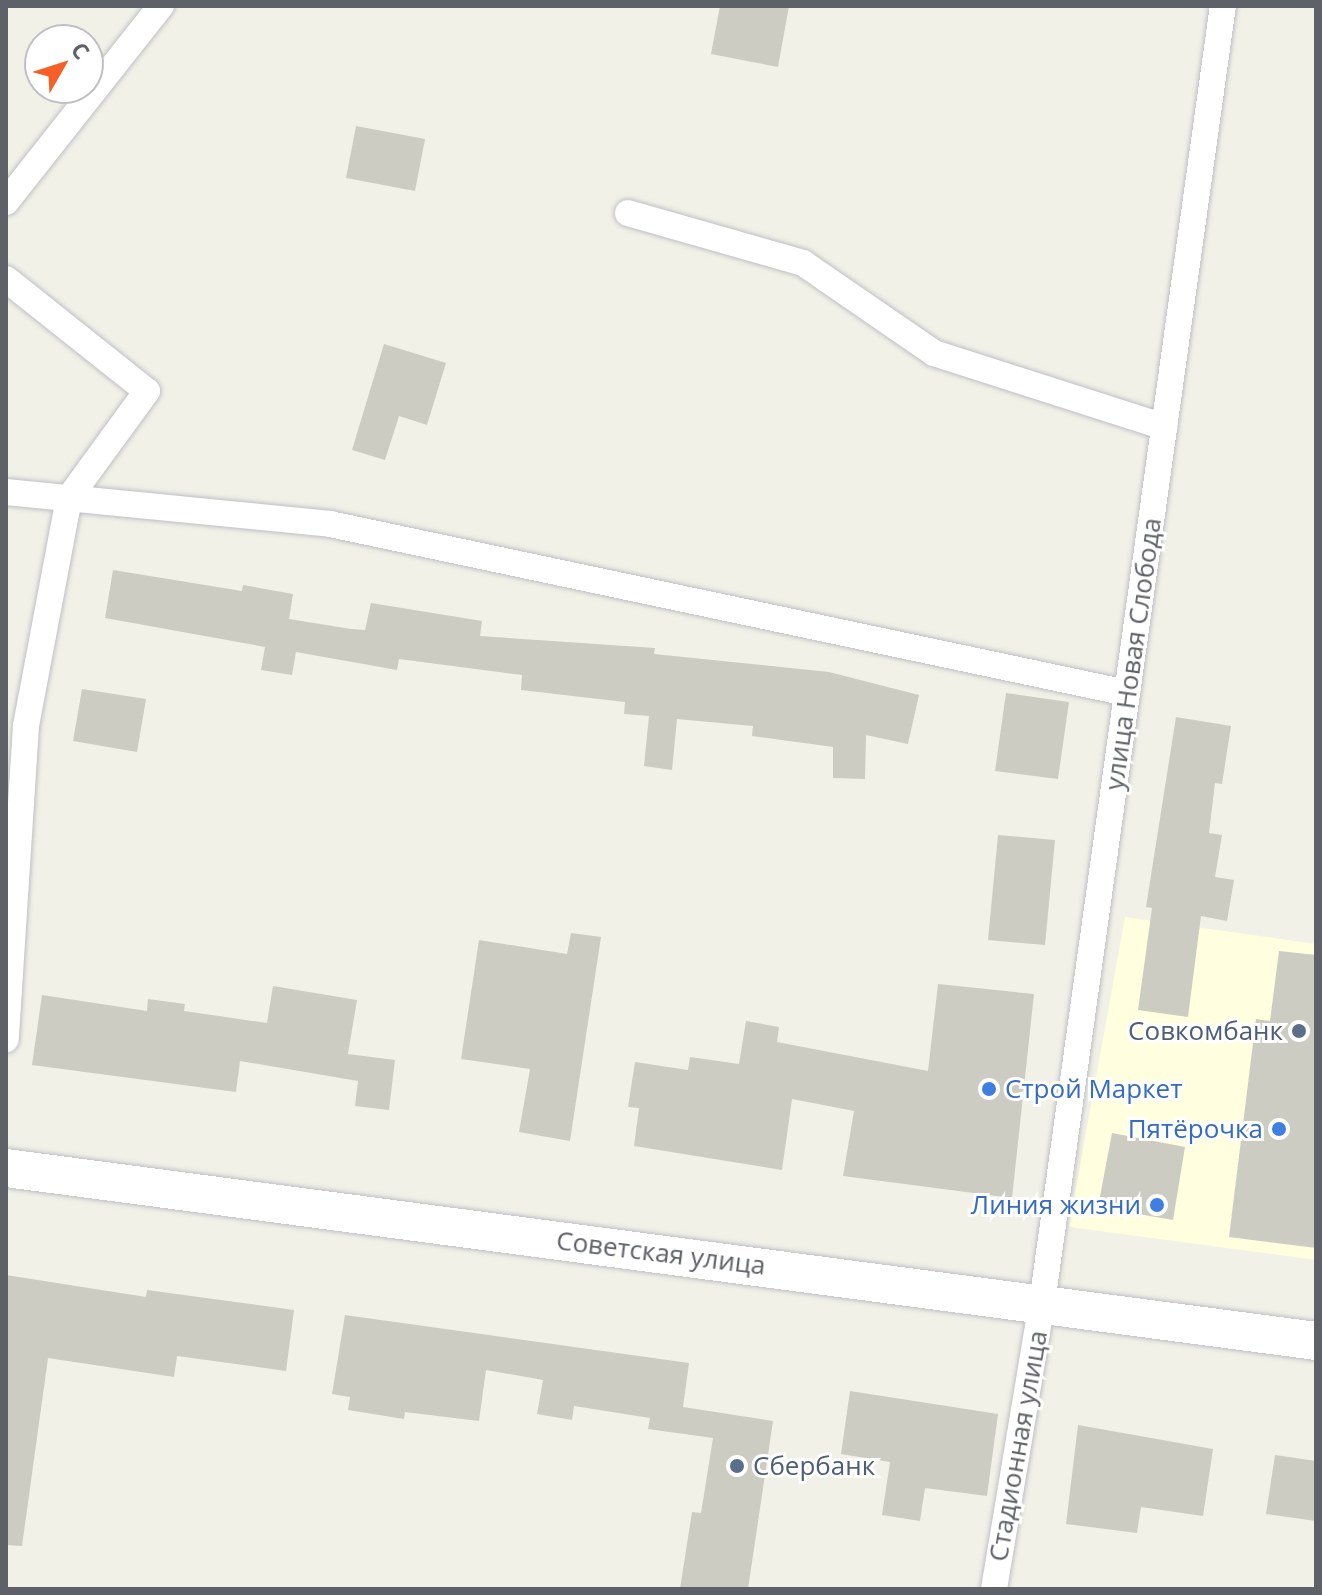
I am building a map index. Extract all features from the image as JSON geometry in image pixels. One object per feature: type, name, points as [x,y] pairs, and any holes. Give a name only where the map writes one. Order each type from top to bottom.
[{"type":"main road","name":"Советская улица","points":[[6,1168],[1316,1341]]},
{"type":"street","points":[[6,202],[161,6]]},
{"type":"street","name":"улица Новая Слобода","points":[[1042,1303],[1223,6]]},
{"type":"street","points":[[628,213],[803,263],[934,353],[1164,427]]},
{"type":"street","points":[[6,279],[147,391],[69,498],[26,726],[6,1039]]},
{"type":"street","points":[[6,492],[330,524],[1127,693]]},
{"type":"street","name":"Стадионная улица","points":[[994,1589],[1042,1303]]},
{"type":"shaded area","points":[[1125,917],[1316,944],[1316,1260],[1069,1227]]},
{"type":"building","points":[[720,6],[789,6],[778,67],[711,54]]},
{"type":"building","points":[[356,126],[425,139],[415,191],[346,178]]},
{"type":"building","points":[[384,344],[446,363],[427,425],[399,416],[385,460],[352,450]]},
{"type":"building","points":[[113,570],[242,591],[243,585],[293,594],[289,619],[351,629],[365,630],[371,603],[482,621],[480,636],[655,648],[654,654],[829,672],[919,695],[908,744],[866,735],[865,779],[833,778],[833,747],[752,736],[753,726],[677,719],[672,770],[644,766],[649,716],[624,714],[625,702],[521,690],[522,675],[399,659],[397,670],[296,652],[292,675],[261,670],[265,647],[105,618]]},
{"type":"building","points":[[82,689],[146,699],[137,752],[73,741]]},
{"type":"building","points":[[1006,693],[1069,702],[1058,779],[995,771]]},
{"type":"building","points":[[1176,717],[1231,726],[1222,784],[1215,783],[1209,833],[1222,835],[1215,877],[1234,880],[1227,921],[1201,916],[1188,1017],[1138,1010],[1152,908],[1146,907]]},
{"type":"building","points":[[998,835],[1055,840],[1045,945],[988,940]]},
{"type":"building","points":[[571,933],[601,937],[570,1141],[519,1132],[530,1069],[461,1059],[479,940],[567,954]]},
{"type":"building","name":"Пятёрочка","points":[[1279,951],[1316,955],[1316,1248],[1229,1237],[1256,1019],[1270,1021]]},
{"type":"building","points":[[938,984],[1034,994],[1012,1198],[843,1176],[854,1111],[792,1099],[782,1170],[634,1146],[639,1108],[628,1107],[635,1062],[688,1070],[690,1057],[739,1064],[746,1021],[779,1027],[777,1042],[928,1071]]},
{"type":"building","points":[[273,986],[357,1000],[348,1054],[395,1060],[389,1110],[355,1106],[358,1081],[240,1061],[236,1092],[32,1065],[42,995],[147,1011],[148,999],[185,1004],[184,1011],[267,1023]]},
{"type":"building","points":[[1112,1133],[1185,1147],[1173,1220],[1098,1207]]},
{"type":"building","points":[[6,1275],[146,1297],[147,1290],[294,1310],[286,1371],[177,1356],[174,1377],[48,1358],[22,1546],[6,1545]]},
{"type":"building","points":[[345,1315],[689,1363],[683,1407],[773,1421],[748,1589],[680,1589],[692,1512],[701,1513],[713,1438],[648,1429],[650,1418],[574,1406],[572,1420],[537,1414],[543,1380],[486,1370],[479,1421],[405,1412],[404,1419],[348,1410],[350,1397],[332,1394]]},
{"type":"building","points":[[850,1391],[998,1414],[987,1496],[925,1488],[920,1521],[882,1515],[890,1462],[841,1454]]},
{"type":"building","points":[[1078,1425],[1213,1449],[1203,1516],[1141,1507],[1137,1533],[1066,1524]]},
{"type":"building","points":[[1275,1455],[1316,1461],[1316,1521],[1266,1514]]},
{"type":"place","name":"Совкомбанк","points":[[1299,1031]]},
{"type":"place","name":"Строй Маркет","points":[[989,1089]]},
{"type":"place","name":"Пятёрочка","points":[[1279,1129]]},
{"type":"place","name":"Линия жизни","points":[[1157,1205]]},
{"type":"place","name":"Сбербанк","points":[[737,1466]]}]
